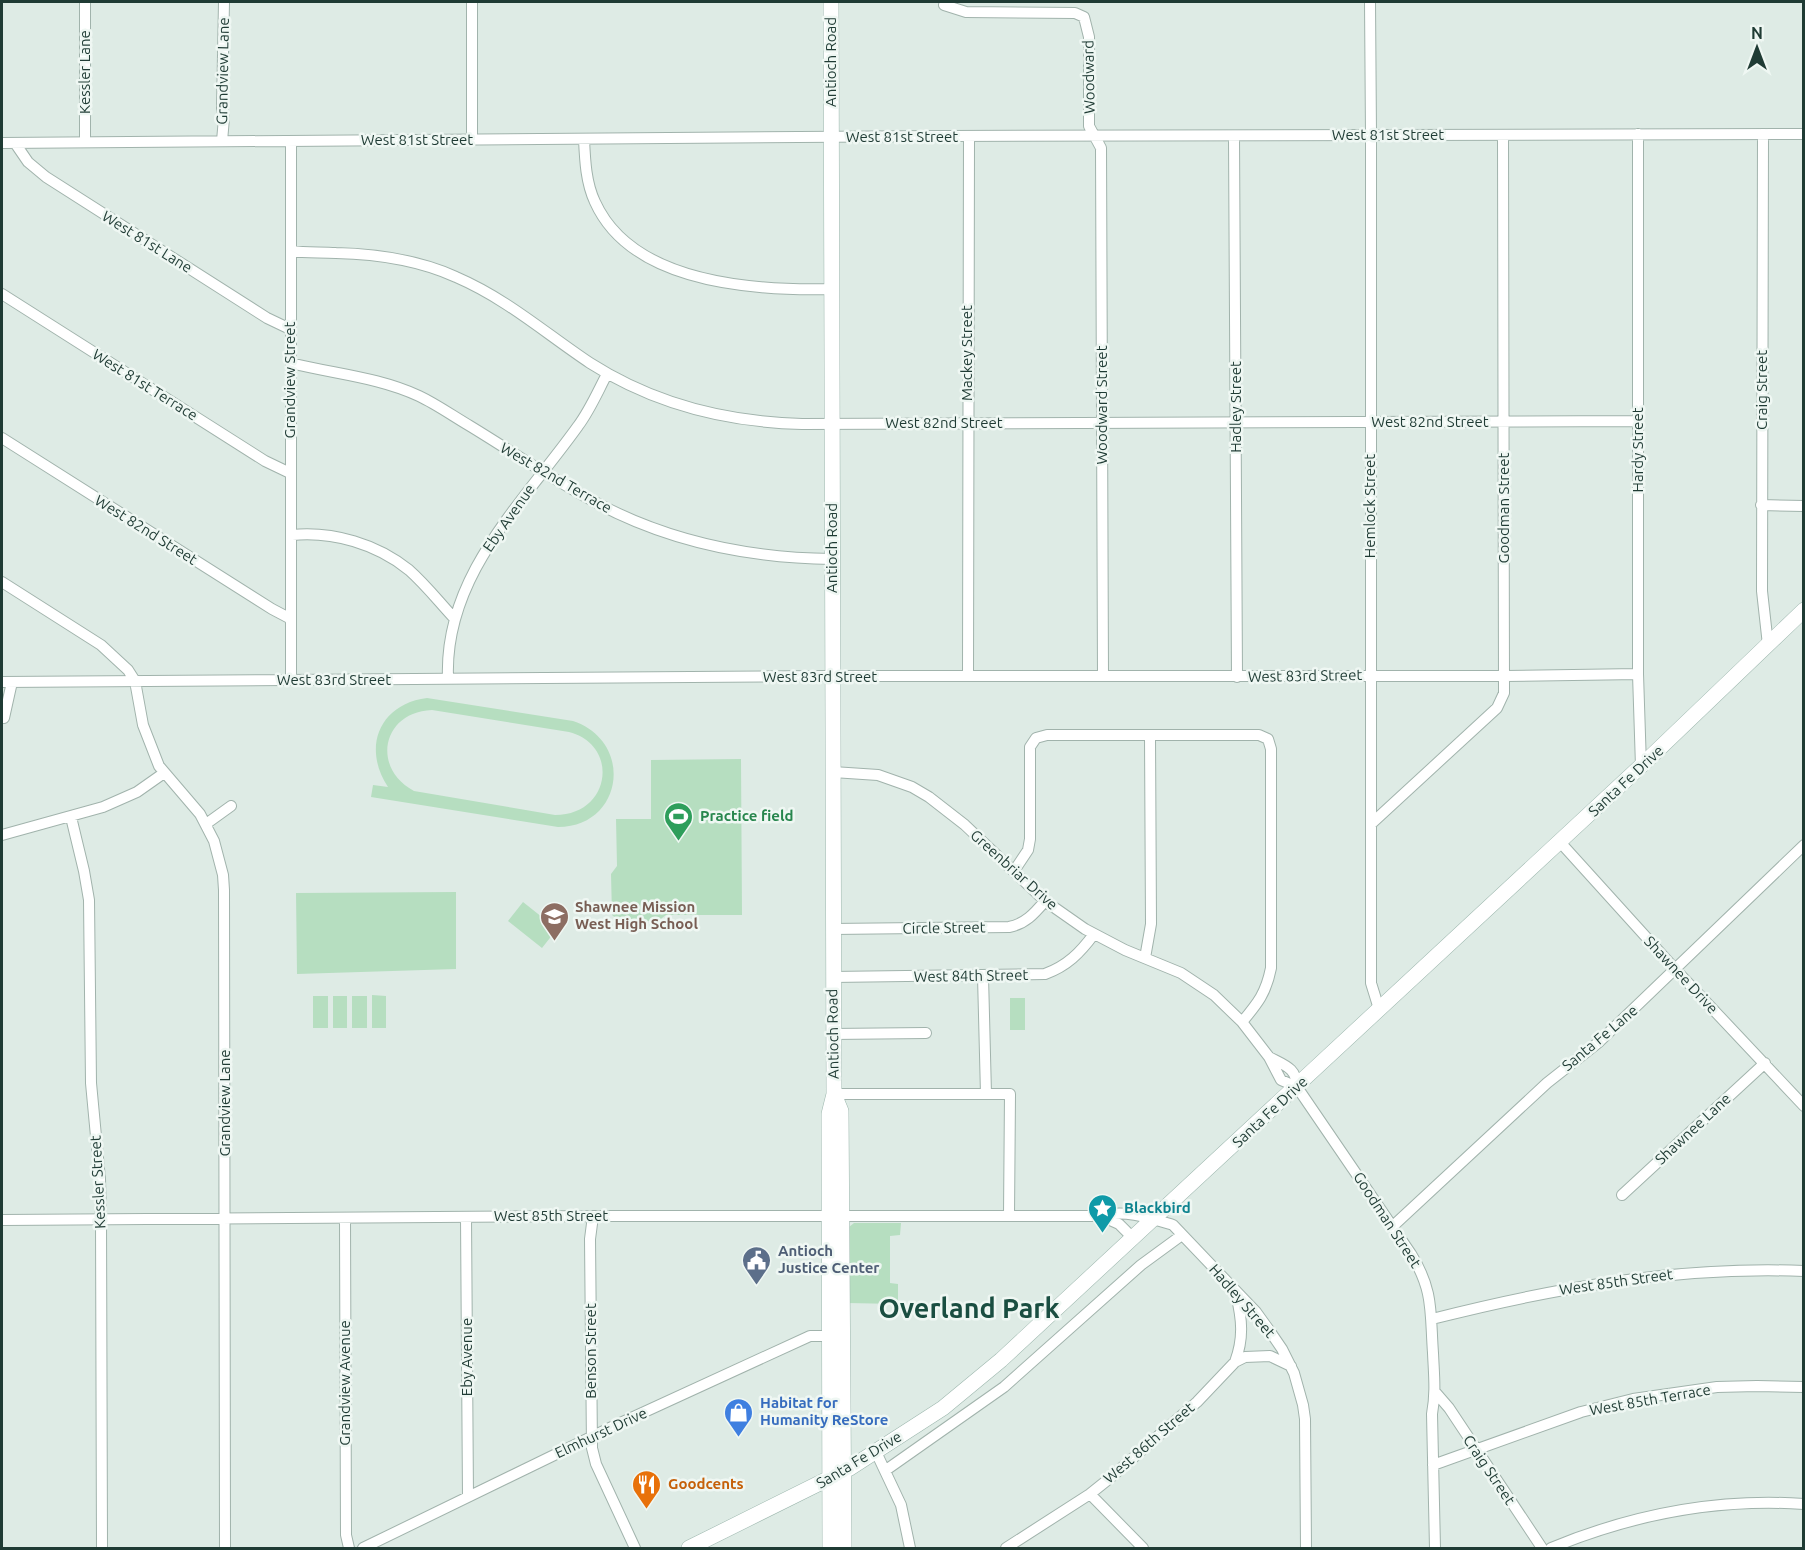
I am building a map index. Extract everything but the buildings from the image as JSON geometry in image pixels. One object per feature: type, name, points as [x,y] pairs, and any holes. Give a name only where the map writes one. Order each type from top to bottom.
[{"type":"main road","name":"Antioch Road","points":[[830,1548],[836,1476],[836,1216],[829,1114],[834,1094],[832,1034],[831,2]]},
{"type":"main road","name":"Santa Fe Drive","points":[[689,1548],[836,1476],[876,1452],[943,1408],[1001,1360],[1560,842],[1803,610]]},
{"type":"main road","name":"Antioch Road","points":[[836,1476],[844,1548]]},
{"type":"street","name":"Kessler Lane","points":[[85,2],[85,142]]},
{"type":"street","name":"Grandview Lane","points":[[222,141],[224,2]]},
{"type":"street","points":[[472,2],[472,140]]},
{"type":"street","name":"Hemlock Street","points":[[1370,2],[1371,983],[1379,1009]]},
{"type":"street","name":"Woodward","points":[[944,5],[966,12],[1075,13],[1084,17],[1089,37],[1089,126],[1095,136]]},
{"type":"street","name":"Hardy Street","points":[[1638,134],[1638,674],[1641,766]]},
{"type":"street","name":"Craig Street","points":[[1763,134],[1761,505],[1762,591],[1768,645]]},
{"type":"street","name":"West 81st Street","points":[[2,143],[831,137],[1803,134]]},
{"type":"street","name":"Goodman Street","points":[[1371,824],[1497,708],[1504,693],[1503,135]]},
{"type":"street","name":"Woodward Street","points":[[1095,136],[1101,148],[1103,675]]},
{"type":"street","name":"Hadley Street","points":[[1234,137],[1237,677]]},
{"type":"street","name":"Mackey Street","points":[[968,676],[969,138]]},
{"type":"street","points":[[584,139],[588,184],[595,202],[614,231],[640,253],[670,267],[715,280],[773,289],[833,289]]},
{"type":"street","name":"Grandview Street","points":[[291,141],[291,619]]},
{"type":"street","name":"West 81st Lane","points":[[15,142],[28,162],[46,177],[267,318],[290,329]]},
{"type":"street","name":"West 82nd Street","points":[[291,251],[368,254],[395,258],[454,276],[513,307],[607,374],[668,401],[740,419],[770,423],[1638,421]]},
{"type":"street","name":"West 81st Terrace","points":[[2,294],[265,461],[290,473]]},
{"type":"street","name":"West 82nd Terrace","points":[[291,363],[325,372],[370,379],[421,397],[593,501],[659,531],[705,545],[735,551],[768,556],[832,559]]},
{"type":"street","name":"Eby Avenue","points":[[448,678],[449,648],[454,618],[459,602],[483,555],[506,520],[580,424],[607,374]]},
{"type":"street","name":"West 82nd Street","points":[[2,438],[291,619]]},
{"type":"street","points":[[1761,505],[1803,506]]},
{"type":"street","points":[[292,535],[338,537],[377,550],[409,570],[454,618]]},
{"type":"street","points":[[2,582],[101,645],[121,662],[135,681]]},
{"type":"street","points":[[291,619],[291,680]]},
{"type":"street","name":"West 83rd Street","points":[[7,682],[832,676],[1237,677],[1638,674]]},
{"type":"street","name":"Grandview Lane","points":[[135,681],[149,744],[164,773],[192,804],[206,824],[218,852],[224,890],[225,1548]]},
{"type":"street","points":[[4,718],[7,682]]},
{"type":"street","points":[[1014,871],[1028,850],[1030,838],[1030,747],[1036,738],[1047,735],[1259,735],[1268,739],[1271,749],[1271,968],[1267,987],[1262,997],[1242,1022]]},
{"type":"street","points":[[1146,958],[1151,924],[1150,736]]},
{"type":"street","name":"Greenbriar Drive","points":[[833,772],[878,775],[912,787],[929,797],[965,825],[1045,901],[1094,934],[1194,980],[1215,995],[1242,1022],[1269,1057],[1292,1070],[1297,1078],[1297,1087]]},
{"type":"street","points":[[2,835],[71,817],[120,801],[164,773]]},
{"type":"street","points":[[206,824],[231,806]]},
{"type":"street","name":"Kessler Street","points":[[71,817],[89,900],[91,1083],[100,1179],[101,1220],[102,1548]]},
{"type":"street","name":"Shawnee Drive","points":[[1560,842],[1803,1106]]},
{"type":"street","name":"Santa Fe Lane","points":[[1393,1226],[1547,1083],[1599,1042],[1803,845]]},
{"type":"street","name":"Circle Street","points":[[832,929],[1019,926],[1031,917],[1045,901]]},
{"type":"street","name":"West 84th Street","points":[[832,977],[1045,974],[1072,961],[1094,934]]},
{"type":"street","points":[[983,976],[986,1094]]},
{"type":"street","points":[[832,1034],[926,1032]]},
{"type":"street","name":"Shawnee Lane","points":[[1622,1194],[1765,1064]]},
{"type":"street","name":"Goodman Street","points":[[1297,1087],[1393,1226],[1425,1279],[1431,1302],[1436,1393],[1432,1414],[1435,1548]]},
{"type":"street","points":[[834,1094],[1010,1094],[1009,1215]]},
{"type":"street","name":"West 85th Street","points":[[2,1220],[593,1216],[1101,1216],[1111,1213],[1154,1219]]},
{"type":"street","name":"Benson Street","points":[[593,1216],[590,1239],[592,1448],[596,1464],[635,1548]]},
{"type":"street","points":[[1101,1216],[1119,1224],[1133,1238]]},
{"type":"street","name":"Eby Avenue","points":[[466,1217],[468,1497]]},
{"type":"street","name":"Grandview Avenue","points":[[345,1218],[346,1535],[349,1548]]},
{"type":"street","name":"Hadley Street","points":[[1154,1219],[1173,1225],[1236,1294],[1256,1312],[1291,1366],[1305,1419],[1306,1548]]},
{"type":"street","points":[[886,1470],[1004,1388],[1141,1265],[1182,1235]]},
{"type":"street","name":"West 85th Street","points":[[1432,1319],[1535,1294],[1603,1282],[1720,1272],[1803,1271]]},
{"type":"street","points":[[1235,1362],[1242,1334],[1242,1320],[1236,1294]]},
{"type":"street","name":"Elmhurst Drive","points":[[363,1548],[810,1336],[836,1336]]},
{"type":"street","points":[[1235,1362],[1245,1357],[1270,1356],[1291,1366]]},
{"type":"street","name":"West 86th Street","points":[[1006,1548],[1090,1494],[1189,1409],[1235,1362]]},
{"type":"street","name":"West 85th Terrace","points":[[1433,1465],[1571,1415],[1633,1399],[1717,1387],[1803,1387]]},
{"type":"street","name":"Craig Street","points":[[1436,1393],[1449,1408],[1542,1548]]},
{"type":"street","points":[[876,1452],[901,1505],[910,1548]]},
{"type":"street","points":[[1090,1494],[1143,1548]]},
{"type":"street","points":[[1551,1548],[1584,1534],[1614,1525],[1678,1510],[1748,1503],[1803,1504]]},
{"type":"green space","points":[[427,698],[573,721],[593,732],[606,746],[613,764],[613,782],[608,799],[596,813],[580,823],[558,827],[371,797],[373,785],[388,787],[380,772],[376,757],[376,743],[380,730],[397,709],[410,702]],"holes":[[[432,710],[569,732],[585,739],[596,750],[602,764],[602,778],[597,792],[588,804],[574,812],[555,815],[414,791],[400,781],[392,769],[388,756],[388,743],[393,730],[402,720],[415,713]]]},
{"type":"green space","name":"Practice field","points":[[741,759],[742,915],[666,915],[658,921],[619,921],[612,915],[611,874],[617,866],[616,819],[651,819],[651,760]]},
{"type":"green space","points":[[456,892],[456,969],[297,974],[296,893]]},
{"type":"green space","points":[[523,902],[557,929],[542,948],[508,921]]},
{"type":"green space","points":[[372,995],[386,996],[386,1028],[372,1028]]},
{"type":"green space","points":[[313,996],[328,996],[328,1028],[313,1028]]},
{"type":"green space","points":[[333,996],[347,996],[347,1028],[333,1028]]},
{"type":"green space","points":[[352,996],[367,996],[367,1028],[352,1028]]},
{"type":"green space","points":[[1010,998],[1025,998],[1025,1030],[1010,1030]]},
{"type":"green space","points":[[854,1223],[901,1223],[900,1235],[890,1236],[890,1283],[898,1284],[898,1304],[847,1303],[849,1227]]},
{"type":"place","name":"Practice field","points":[[679,842]]},
{"type":"place","name":"Shawnee Mission West High School","points":[[554,942]]},
{"type":"place","name":"Blackbird","points":[[1103,1234]]},
{"type":"place","name":"Antioch Justice Center","points":[[757,1286]]},
{"type":"place","name":"Habitat for Humanity ReStore","points":[[739,1438]]},
{"type":"place","name":"Goodcents","points":[[647,1510]]},
{"type":"district","name":"Overland Park","points":[[969,1309]]}]
